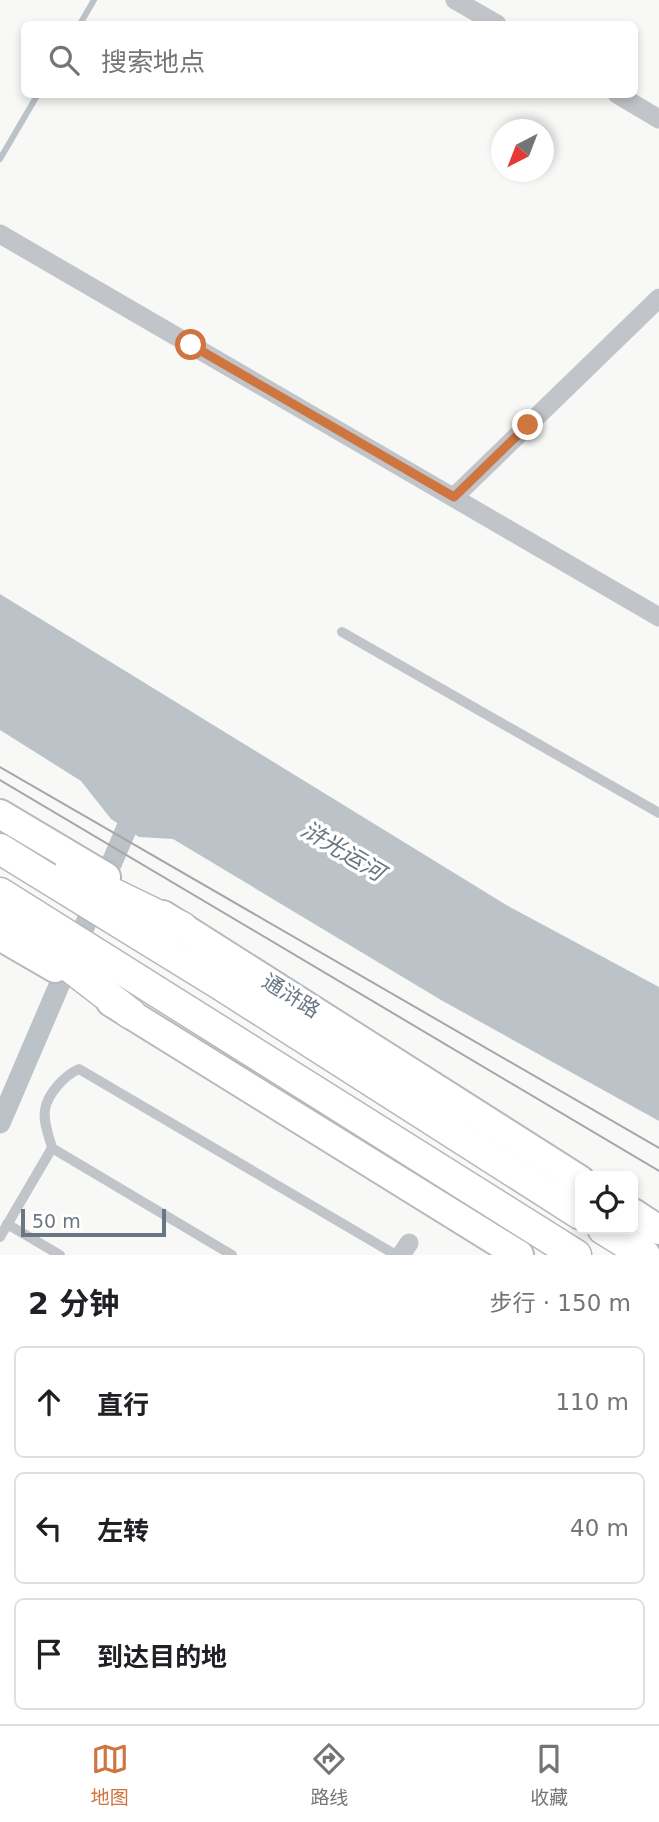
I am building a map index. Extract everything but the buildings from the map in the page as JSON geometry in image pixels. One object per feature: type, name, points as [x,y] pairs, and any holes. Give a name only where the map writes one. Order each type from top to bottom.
[{"type":"main road","name":"通浒路","points":[[0,814],[77,878]]},
{"type":"main road","points":[[0,837],[77,878]]},
{"type":"main road","name":"通浒路","points":[[0,849],[77,878],[114,898],[575,1211]]},
{"type":"main road","points":[[0,893],[44,942]]},
{"type":"main road","points":[[114,898],[182,927]]},
{"type":"main road","points":[[0,913],[79,965],[576,1255]]},
{"type":"main road","name":"通浒路","points":[[182,927],[575,1177]]},
{"type":"main road","points":[[0,936],[44,942]]},
{"type":"main road","points":[[79,965],[131,1014],[519,1255]]},
{"type":"main road","points":[[638,1216],[659,1230]]},
{"type":"main road","points":[[611,1234],[645,1255]]},
{"type":"street","points":[[455,0],[492,21]]},
{"type":"street","points":[[624,98],[659,119]]},
{"type":"street","points":[[0,234],[659,617]]},
{"type":"street","points":[[454,497],[659,298]]},
{"type":"lane","points":[[342,632],[659,813]]},
{"type":"lane","points":[[232,1255],[52,1148],[45,1123],[45,1108],[66,1075],[79,1069],[402,1251]]},
{"type":"lane","points":[[0,1237],[52,1148]]},
{"type":"lane","points":[[7,1224],[60,1255]]},
{"type":"water","name":"浒光运河","points":[[0,594],[508,906],[659,987],[659,1121],[441,1000],[173,839],[139,837],[111,819],[81,781],[0,730]]},
{"type":"waterway","points":[[82,21],[94,0]]},
{"type":"waterway","points":[[0,159],[36,98]]},
{"type":"waterway","points":[[0,1123],[137,804]]},
{"type":"tram line","points":[[0,767],[659,1148]]},
{"type":"tram line","points":[[0,780],[659,1171]]},
{"type":"route","points":[[191,345],[454,497],[528,425]]}]
